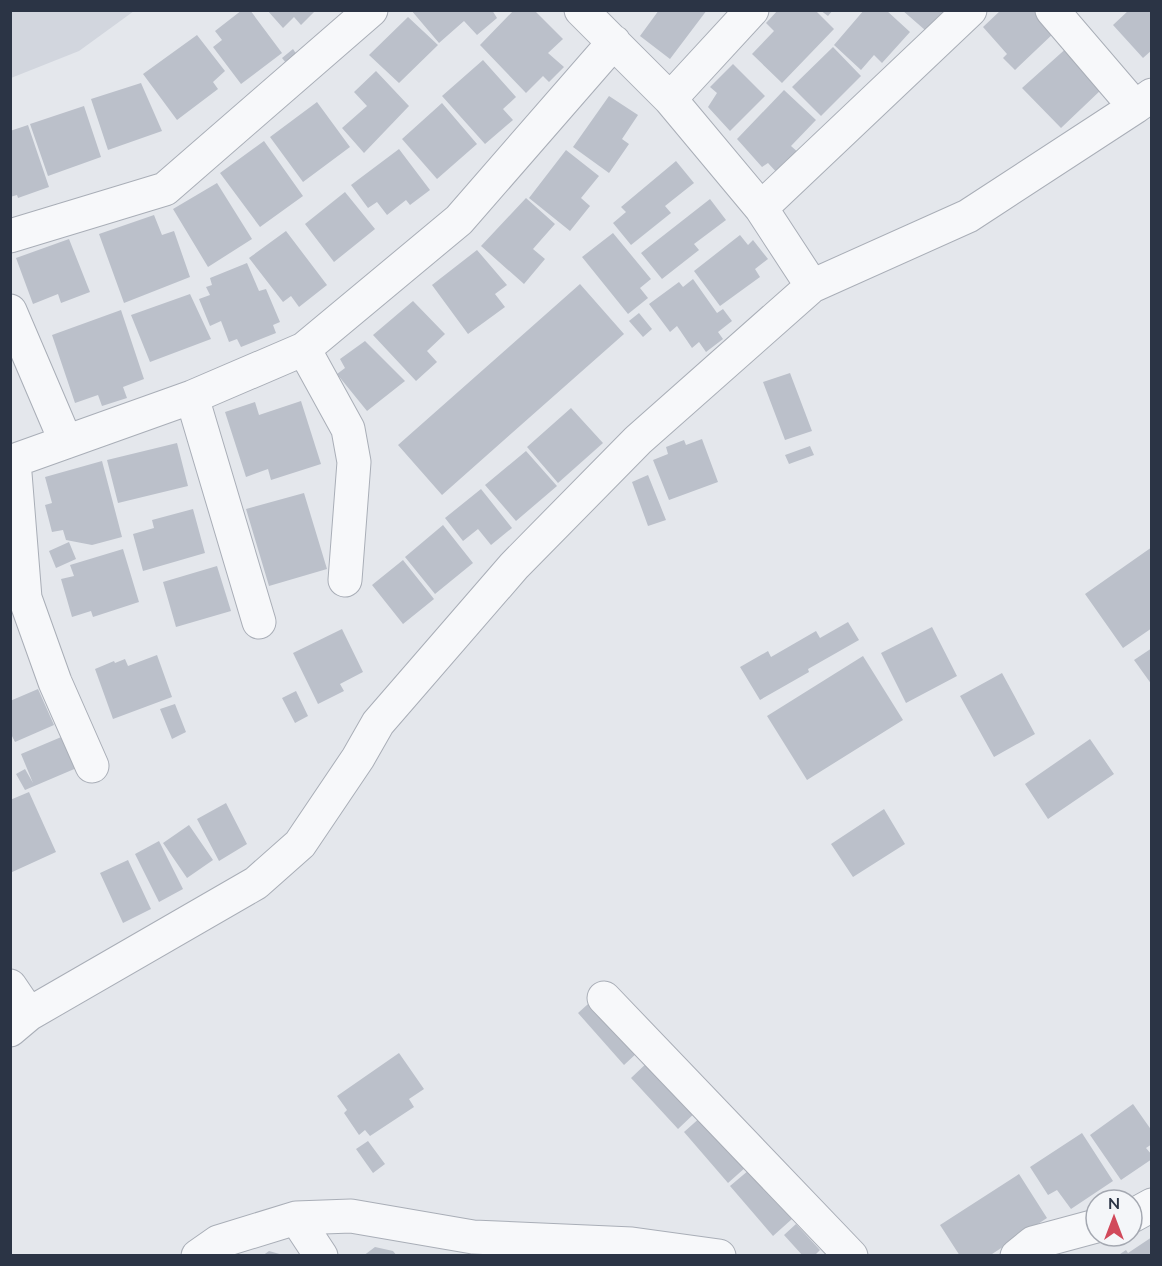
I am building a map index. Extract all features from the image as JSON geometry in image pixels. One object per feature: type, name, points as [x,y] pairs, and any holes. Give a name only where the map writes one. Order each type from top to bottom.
[{"type":"street","points":[[10,236],[165,189],[371,10]]},
{"type":"street","points":[[581,10],[670,99],[761,208],[812,286]]},
{"type":"street","points":[[670,99],[752,10]]},
{"type":"street","points":[[761,208],[970,10]]},
{"type":"street","points":[[10,986],[20,1022],[256,883],[300,844],[358,758],[378,723],[514,566],[638,440],[812,286],[968,216],[1143,101],[1052,10]]},
{"type":"street","points":[[92,766],[55,682],[25,598],[12,461],[192,397],[304,349],[459,220],[614,42]]},
{"type":"street","points":[[10,310],[66,441]]},
{"type":"street","points":[[304,349],[348,429],[354,462],[345,580]]},
{"type":"street","points":[[192,397],[259,622]]},
{"type":"street","points":[[604,998],[851,1256]]},
{"type":"street","points":[[198,1256],[218,1242],[296,1218],[351,1216],[479,1246],[632,1244],[719,1256]]},
{"type":"street","points":[[296,1218],[321,1256]]},
{"type":"street","points":[[1017,1256],[1033,1243],[1084,1229]]},
{"type":"shaded area","points":[[11,10],[134,11],[79,51],[11,78]]},
{"type":"building","points":[[242,10],[250,10],[282,53],[241,84],[213,47],[222,40],[215,31]]},
{"type":"building","points":[[267,10],[316,10],[301,25],[294,17],[283,28]]},
{"type":"building","points":[[411,10],[492,10],[497,18],[477,35],[464,21],[439,43]]},
{"type":"building","points":[[514,10],[534,10],[563,39],[548,53],[564,67],[549,82],[543,76],[526,93],[480,45]]},
{"type":"building","points":[[659,10],[707,10],[670,59],[640,36]]},
{"type":"building","points":[[778,10],[815,10],[834,29],[782,83],[752,54],[774,31],[766,23]]},
{"type":"building","points":[[820,10],[833,10],[828,16]]},
{"type":"building","points":[[864,10],[886,10],[910,32],[882,63],[874,55],[861,70],[834,45]]},
{"type":"building","points":[[902,10],[952,10],[940,29],[933,22],[925,30]]},
{"type":"building","points":[[1001,10],[1036,10],[1056,31],[1015,70],[1003,58],[1007,54],[983,27]]},
{"type":"building","points":[[1129,10],[1152,10],[1152,50],[1143,58],[1113,25]]},
{"type":"building","points":[[408,17],[438,45],[399,83],[369,55]]},
{"type":"building","points":[[197,35],[225,71],[213,82],[218,89],[177,120],[143,74]]},
{"type":"building","points":[[1070,45],[1103,88],[1061,128],[1022,88]]},
{"type":"building","points":[[833,47],[861,76],[821,116],[792,87]]},
{"type":"building","points":[[293,49],[301,61],[291,69],[282,58]]},
{"type":"building","points":[[483,60],[516,97],[503,109],[513,120],[485,144],[442,96]]},
{"type":"building","points":[[733,64],[765,96],[730,131],[708,107],[717,93],[710,87]]},
{"type":"building","points":[[376,71],[409,106],[364,153],[342,128],[367,106],[354,92]]},
{"type":"building","points":[[141,83],[162,131],[108,150],[91,99]]},
{"type":"building","points":[[784,90],[816,120],[791,146],[800,154],[779,175],[768,163],[762,167],[737,139]]},
{"type":"building","points":[[609,96],[638,115],[622,139],[629,144],[609,173],[573,147]]},
{"type":"building","points":[[317,102],[350,147],[303,182],[270,137]]},
{"type":"building","points":[[442,103],[477,144],[437,179],[402,139]]},
{"type":"building","points":[[84,106],[101,157],[48,176],[30,124]]},
{"type":"building","points":[[28,125],[49,187],[18,198],[17,195],[10,197],[10,131]]},
{"type":"building","points":[[264,141],[303,196],[260,227],[220,173]]},
{"type":"building","points":[[399,149],[430,190],[410,205],[406,200],[387,215],[377,202],[368,208],[351,185]]},
{"type":"building","points":[[566,150],[599,176],[581,198],[590,206],[570,231],[529,198]]},
{"type":"building","points":[[676,161],[694,183],[665,206],[671,213],[631,245],[613,223],[626,212],[621,207]]},
{"type":"building","points":[[217,183],[252,239],[208,267],[173,209]]},
{"type":"building","points":[[345,192],[375,229],[334,262],[305,224]]},
{"type":"building","points":[[526,198],[555,224],[533,249],[545,259],[524,284],[481,246]]},
{"type":"building","points":[[710,199],[726,220],[694,244],[699,250],[662,279],[641,253]]},
{"type":"building","points":[[154,215],[162,235],[174,231],[190,277],[124,303],[99,234]]},
{"type":"building","points":[[286,231],[327,285],[299,307],[291,296],[283,302],[249,258]]},
{"type":"building","points":[[613,233],[651,279],[640,288],[648,298],[628,314],[582,257]]},
{"type":"building","points":[[740,235],[748,245],[753,240],[768,259],[755,269],[760,277],[720,306],[694,271]]},
{"type":"building","points":[[69,239],[90,292],[61,303],[58,294],[33,304],[16,258]]},
{"type":"building","points":[[477,250],[507,285],[495,294],[505,307],[468,334],[432,285]]},
{"type":"building","points":[[247,263],[259,291],[266,289],[280,322],[273,325],[276,333],[241,347],[237,339],[229,342],[221,321],[210,326],[199,299],[210,295],[206,287],[212,285],[210,278]]},
{"type":"building","points":[[693,279],[717,313],[723,309],[732,321],[718,332],[723,339],[706,352],[699,342],[692,348],[677,326],[670,332],[649,304],[679,282],[683,287]]},
{"type":"building","points":[[580,284],[624,334],[442,495],[398,445]]},
{"type":"building","points":[[190,294],[211,339],[150,362],[131,315]]},
{"type":"building","points":[[413,301],[445,334],[427,351],[437,362],[416,381],[373,335]]},
{"type":"building","points":[[121,310],[144,379],[123,387],[127,398],[102,406],[98,395],[75,403],[52,335]]},
{"type":"building","points":[[639,313],[652,329],[643,337],[629,321]]},
{"type":"building","points":[[365,341],[405,381],[367,411],[337,374],[345,368],[340,359]]},
{"type":"building","points":[[790,373],[812,431],[785,440],[763,382]]},
{"type":"building","points":[[301,401],[321,464],[271,480],[268,469],[246,477],[225,412],[255,402],[259,415]]},
{"type":"building","points":[[571,408],[603,443],[558,483],[527,447]]},
{"type":"building","points":[[702,439],[718,482],[669,500],[653,460],[668,454],[666,447],[684,440],[686,445]]},
{"type":"building","points":[[177,443],[188,486],[118,503],[107,460]]},
{"type":"building","points":[[810,446],[814,455],[789,464],[785,455]]},
{"type":"building","points":[[526,451],[557,486],[516,521],[485,485]]},
{"type":"building","points":[[102,461],[122,537],[92,545],[66,540],[63,530],[52,532],[45,505],[52,503],[45,477]]},
{"type":"building","points":[[648,475],[666,520],[648,526],[632,482]]},
{"type":"building","points":[[481,489],[512,528],[491,545],[478,529],[463,541],[445,518]]},
{"type":"building","points":[[304,493],[327,569],[269,586],[246,509]]},
{"type":"building","points":[[193,509],[205,553],[143,571],[133,534],[154,528],[152,520]]},
{"type":"building","points":[[443,525],[473,563],[435,594],[405,557]]},
{"type":"building","points":[[69,542],[76,559],[56,568],[49,551]]},
{"type":"building","points":[[1152,547],[1152,628],[1123,648],[1085,594]]},
{"type":"building","points":[[123,549],[139,602],[93,617],[91,611],[72,617],[61,579],[74,576],[70,565]]},
{"type":"building","points":[[403,560],[434,599],[403,624],[372,585]]},
{"type":"building","points":[[217,566],[231,611],[176,627],[163,582]]},
{"type":"building","points":[[848,622],[859,640],[760,700],[740,667],[768,651],[771,657],[816,631],[820,638]]},
{"type":"building","points":[[932,627],[957,676],[906,703],[881,653]]},
{"type":"building","points":[[342,629],[363,672],[340,684],[344,691],[318,704],[293,653]]},
{"type":"building","points":[[1152,648],[1152,685],[1134,660]]},
{"type":"building","points":[[157,655],[172,697],[113,719],[95,669],[125,659],[128,666]]},
{"type":"building","points":[[863,656],[903,720],[807,780],[767,716]]},
{"type":"building","points":[[1002,673],[1035,734],[994,757],[960,696]]},
{"type":"building","points":[[38,689],[54,725],[15,742],[10,732],[10,701]]},
{"type":"building","points":[[296,691],[308,716],[295,723],[282,698]]},
{"type":"building","points":[[175,704],[186,732],[172,739],[160,709]]},
{"type":"building","points":[[66,735],[79,767],[25,790],[16,774],[25,769],[33,783],[21,754]]},
{"type":"building","points":[[1090,739],[1114,774],[1048,819],[1025,784]]},
{"type":"building","points":[[29,792],[56,852],[10,873],[10,800]]},
{"type":"building","points":[[226,803],[247,844],[219,861],[197,819]]},
{"type":"building","points":[[884,809],[905,844],[853,877],[831,844]]},
{"type":"building","points":[[189,825],[213,860],[187,878],[163,843]]},
{"type":"building","points":[[159,841],[183,889],[159,902],[135,854]]},
{"type":"building","points":[[128,860],[151,909],[123,923],[100,873]]},
{"type":"building","points":[[597,996],[638,1052],[624,1065],[578,1013]]},
{"type":"building","points":[[399,1053],[424,1089],[409,1099],[414,1107],[370,1136],[365,1130],[359,1135],[344,1113],[347,1110],[337,1096]]},
{"type":"building","points":[[651,1059],[698,1110],[678,1129],[631,1078]]},
{"type":"building","points":[[1133,1104],[1152,1131],[1152,1144],[1146,1148],[1152,1155],[1152,1159],[1121,1180],[1090,1135]]},
{"type":"building","points":[[702,1116],[746,1167],[728,1183],[684,1132]]},
{"type":"building","points":[[1082,1133],[1113,1181],[1102,1188],[1084,1188],[1084,1200],[1071,1209],[1057,1190],[1048,1195],[1030,1167]]},
{"type":"building","points":[[368,1141],[385,1164],[373,1173],[356,1149]]},
{"type":"building","points":[[749,1170],[792,1219],[773,1236],[730,1186]]},
{"type":"building","points":[[1019,1174],[1047,1218],[989,1256],[960,1256],[940,1225]]},
{"type":"building","points":[[796,1224],[820,1250],[814,1256],[803,1256],[784,1235]]},
{"type":"building","points":[[1152,1237],[1152,1256],[1117,1256],[1126,1250],[1128,1253],[1136,1248],[1144,1248],[1144,1242]]},
{"type":"building","points":[[375,1247],[393,1251],[397,1256],[363,1256]]},
{"type":"building","points":[[269,1251],[283,1255],[283,1256],[262,1256]]}]
